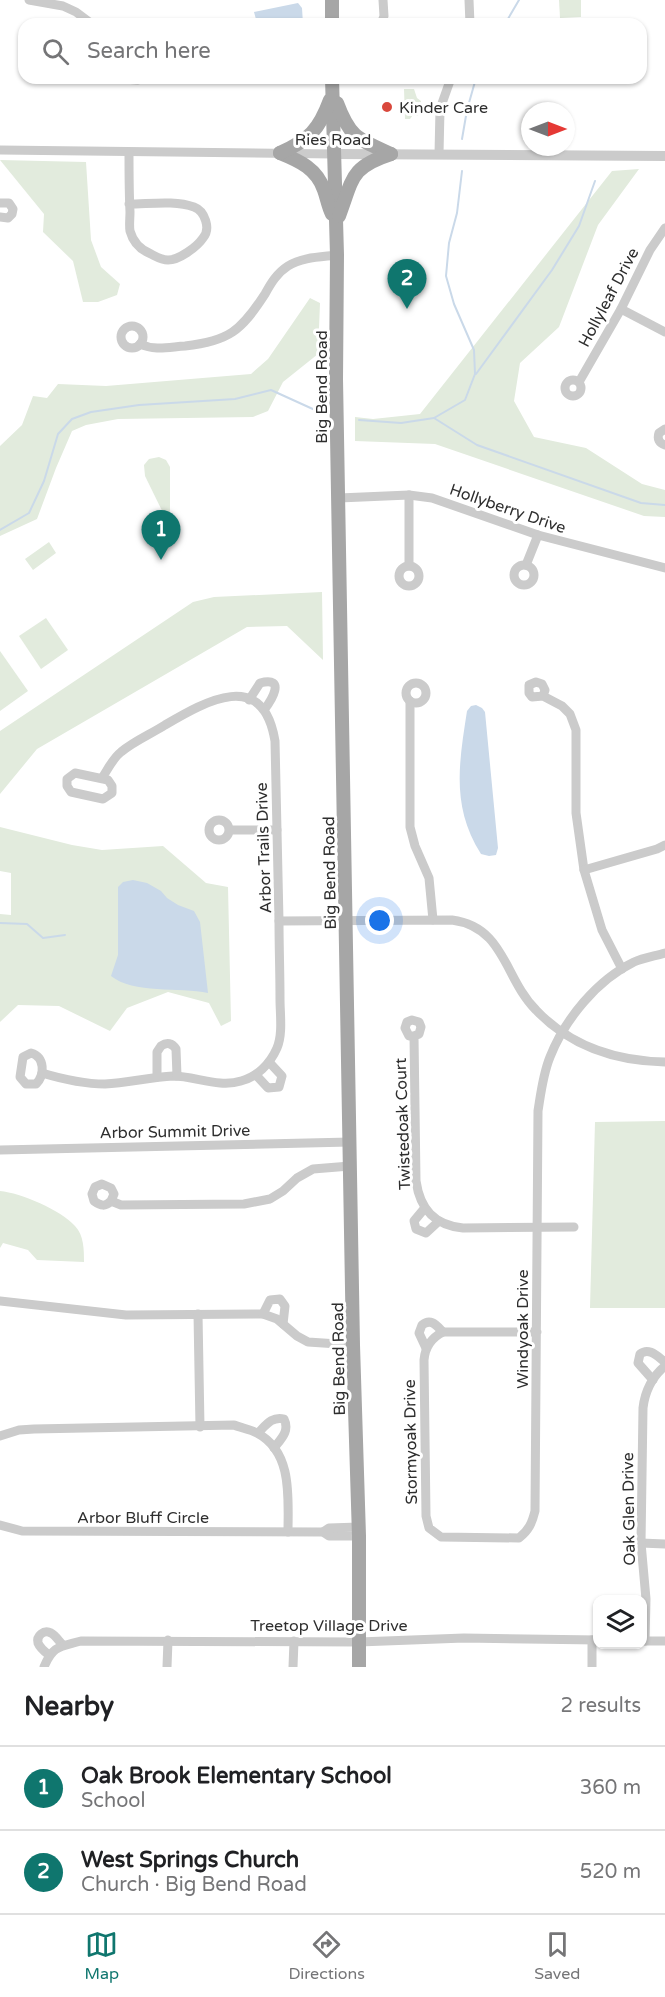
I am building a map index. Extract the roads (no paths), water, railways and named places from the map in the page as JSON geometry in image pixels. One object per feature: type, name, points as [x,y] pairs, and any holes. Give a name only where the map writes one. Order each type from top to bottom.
[{"type":"main road","points":[[332,0],[332,18]]},
{"type":"main road","name":"Big Bend Road","points":[[332,84],[337,255],[337,430],[353,1344],[359,1531],[358,1667]]},
{"type":"main road","points":[[280,153],[297,145],[314,132],[324,117],[333,93]]},
{"type":"main road","points":[[333,93],[342,118],[354,136],[362,142],[391,154]]},
{"type":"main road","points":[[280,153],[312,169],[324,188],[328,206],[336,223]]},
{"type":"main road","points":[[336,223],[356,172],[374,159],[391,154]]},
{"type":"street","points":[[29,0],[63,6],[84,18]]},
{"type":"street","points":[[383,0],[383,18]]},
{"type":"street","points":[[469,0],[470,18]]},
{"type":"street","points":[[439,154],[440,109],[450,84]]},
{"type":"street","name":"Ries Road","points":[[0,150],[665,156]]},
{"type":"street","points":[[129,152],[129,204],[130,231],[137,245],[160,259],[172,259],[181,256],[203,239],[206,233],[207,224],[197,208],[180,204],[129,204]]},
{"type":"street","points":[[0,203],[9,203],[13,209],[10,216],[1,220]]},
{"type":"street","name":"Hollyleaf Drive","points":[[579,382],[621,309],[650,250],[665,228]]},
{"type":"street","points":[[140,344],[151,349],[208,343],[228,335],[247,321],[273,280],[290,264],[303,259],[337,255]]},
{"type":"street","points":[[621,309],[665,332]]},
{"type":"street","points":[[665,429],[658,435],[660,442],[665,445]]},
{"type":"street","points":[[409,495],[409,566]]},
{"type":"street","name":"Hollyberry Drive","points":[[339,498],[409,495],[432,498],[538,535],[665,568]]},
{"type":"street","points":[[526,565],[538,535]]},
{"type":"street","points":[[102,778],[120,752],[198,705],[217,698],[228,697],[249,699],[264,710],[275,695],[275,688],[265,681],[260,683],[249,699]]},
{"type":"street","points":[[543,696],[562,706],[570,714],[576,730],[576,813],[584,870],[602,930],[622,969]]},
{"type":"street","points":[[410,701],[410,827],[415,846],[429,878],[433,920]]},
{"type":"street","name":"Arbor Trails Drive","points":[[264,710],[270,719],[275,741],[279,921],[433,920],[467,922],[485,932],[502,954],[507,968],[535,1010],[562,1033],[572,1040],[623,1058],[665,1062]]},
{"type":"street","points":[[75,773],[102,778],[110,782],[112,789],[110,796],[103,800],[76,794],[71,792],[67,786],[69,776],[75,773]]},
{"type":"street","points":[[230,830],[277,830]]},
{"type":"street","points":[[584,870],[665,846]]},
{"type":"street","points":[[42,1073],[87,1083],[130,1082],[177,1076],[222,1083],[240,1082],[256,1075],[269,1062],[278,1047],[280,1027],[279,921]]},
{"type":"street","name":"Windyoak Drive","points":[[435,1534],[446,1538],[519,1538],[532,1523],[535,1511],[538,1111],[546,1069],[562,1033],[592,993],[611,975],[636,961],[665,953]]},
{"type":"street","name":"Twistedoak Court","points":[[414,1036],[416,1181],[424,1209],[439,1221],[464,1228],[574,1227]]},
{"type":"street","points":[[157,1077],[158,1052],[161,1046],[167,1043],[176,1049],[177,1076]]},
{"type":"street","points":[[256,1075],[268,1088],[279,1087],[282,1076],[269,1062]]},
{"type":"street","name":"Arbor Summit Drive","points":[[0,1150],[350,1142]]},
{"type":"street","points":[[111,1201],[121,1205],[244,1204],[263,1201],[283,1191],[297,1178],[313,1169],[350,1166]]},
{"type":"street","name":"Twistedoak Court","points":[[424,1209],[414,1221],[416,1229],[426,1233],[439,1221]]},
{"type":"street","points":[[263,1314],[270,1300],[280,1299],[285,1306],[283,1324]]},
{"type":"street","points":[[0,1301],[126,1315],[263,1314],[283,1324],[308,1342],[353,1344]]},
{"type":"street","points":[[198,1314],[200,1427]]},
{"type":"street","name":"Stormyoak Drive","points":[[435,1534],[429,1528],[426,1516],[424,1360],[426,1348],[419,1333],[422,1325],[430,1322],[443,1332],[537,1332]]},
{"type":"street","points":[[426,1348],[436,1335],[443,1332]]},
{"type":"street","name":"Oak Glen Drive","points":[[646,1595],[641,1544],[642,1408],[646,1390],[665,1364],[650,1351],[645,1351],[640,1354],[638,1363],[653,1380]]},
{"type":"street","points":[[258,1433],[272,1419],[284,1419],[287,1426],[285,1432],[274,1448]]},
{"type":"street","points":[[0,1436],[19,1430],[234,1425],[258,1433],[274,1448],[286,1475],[288,1532]]},
{"type":"street","name":"Arbor Bluff Circle","points":[[0,1525],[32,1531],[323,1532],[329,1536],[359,1531]]},
{"type":"street","points":[[641,1544],[665,1544]]},
{"type":"street","name":"Treetop Village Drive","points":[[44,1667],[48,1655],[39,1645],[38,1638],[42,1633],[52,1633],[62,1644],[81,1641],[168,1640],[359,1642],[435,1638],[593,1640]]},
{"type":"street","points":[[167,1667],[168,1640]]},
{"type":"street","points":[[293,1667],[294,1641]]},
{"type":"street","points":[[647,1641],[665,1641]]},
{"type":"street","points":[[48,1655],[62,1644]]},
{"type":"street","points":[[592,1667],[594,1649]]},
{"type":"water","points":[[298,3],[302,8],[303,18],[256,18],[254,12]]},
{"type":"water","points":[[476,705],[485,712],[498,848],[496,855],[489,856],[481,854],[471,836],[461,802],[460,767],[467,711],[471,706]]},
{"type":"water","points":[[133,880],[147,883],[178,905],[194,911],[200,922],[208,993],[144,988],[120,982],[111,976],[118,955],[118,887],[123,882]]},
{"type":"waterway","points":[[508,18],[519,0]]},
{"type":"waterway","points":[[462,139],[474,84]]},
{"type":"waterway","points":[[359,420],[401,423],[434,418],[465,400],[475,374],[474,350],[454,304],[446,276],[449,243],[457,213],[462,171]]},
{"type":"waterway","points":[[476,374],[552,270],[579,226],[595,181]]},
{"type":"waterway","points":[[0,530],[29,513],[44,481],[58,434],[72,419],[91,412],[139,405],[235,399],[271,390],[315,410]]},
{"type":"waterway","points":[[434,418],[477,445],[641,503],[665,505]]},
{"type":"waterway","points":[[0,923],[27,924],[43,938],[65,935]]},
{"type":"place","name":"Kinder Care","points":[[387,107]]},
{"type":"place","name":"West Springs Church","points":[[407,309]]},
{"type":"place","name":"Oak Brook Elementary School","points":[[161,560]]}]
